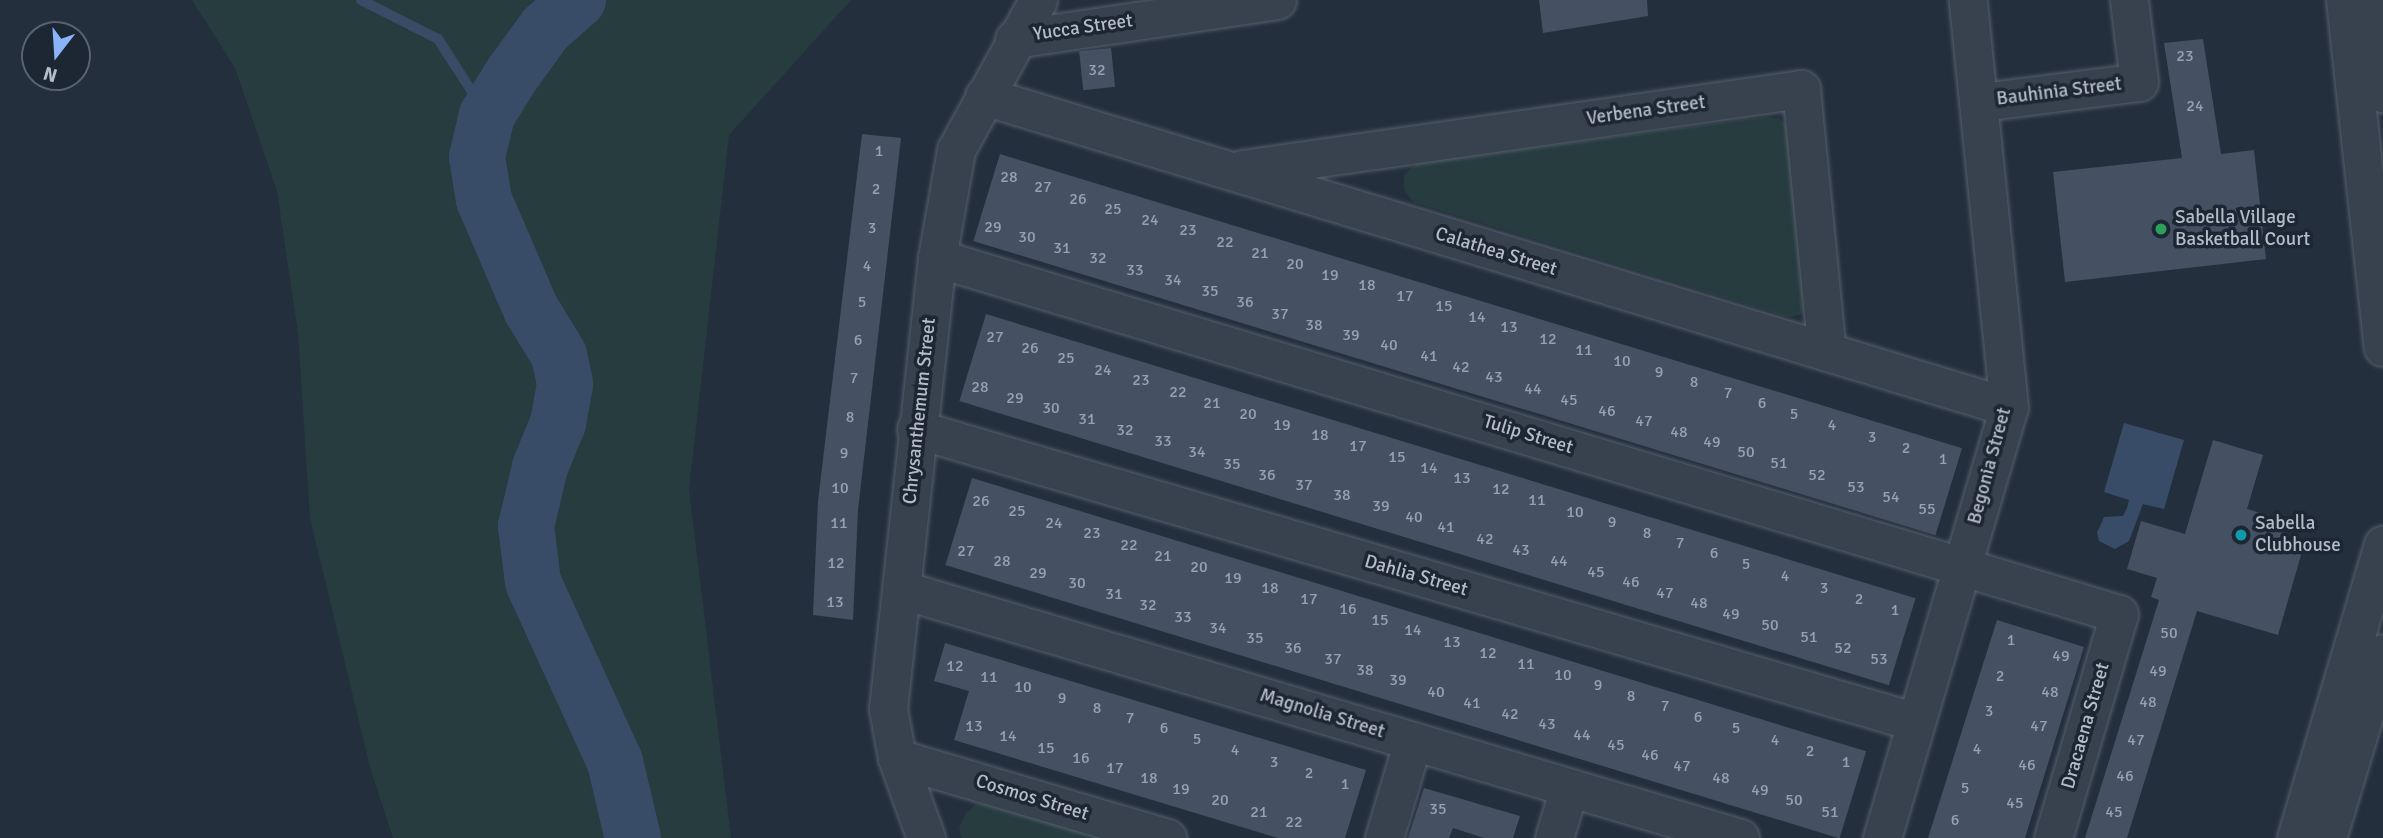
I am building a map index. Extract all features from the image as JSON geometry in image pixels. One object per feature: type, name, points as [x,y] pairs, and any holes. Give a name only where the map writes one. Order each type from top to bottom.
[{"type":"street","name":"Chrysanthemum Street","points":[[926,838],[897,758],[888,709],[903,590],[916,429],[937,258],[956,150],[1014,38],[1038,0]]},
{"type":"street","name":"Yucca Street","points":[[1014,38],[1277,0]]},
{"type":"street","name":"Begonia Street","points":[[1882,838],[2009,407],[1981,102],[1968,0]]},
{"type":"street","name":"Bauhinia Street","points":[[1981,102],[2139,82],[2129,0]]},
{"type":"street","points":[[2345,0],[2371,51],[2383,93]]},
{"type":"street","points":[[2373,0],[2371,51],[2383,347]]},
{"type":"street","name":"Verbena Street","points":[[1230,171],[1801,89],[1828,352]]},
{"type":"street","name":"Calathea Street","points":[[984,96],[2009,407]]},
{"type":"street","name":"Tulip Street","points":[[937,258],[2119,614]]},
{"type":"street","name":"Dahlia Street","points":[[916,429],[1916,722]]},
{"type":"street","points":[[2296,838],[2383,545]]},
{"type":"street","name":"Magnolia Street","points":[[903,590],[1569,788],[1702,833],[1740,838]]},
{"type":"street","name":"Dracaena Street","points":[[2053,838],[2119,614]]},
{"type":"street","points":[[2327,838],[2383,653]]},
{"type":"street","points":[[1384,838],[1413,741]]},
{"type":"street","name":"Cosmos Street","points":[[897,758],[1167,838]]},
{"type":"street","points":[[1554,838],[1569,788]]},
{"type":"green space","points":[[192,0],[851,0],[729,135],[689,489],[731,838],[393,838],[371,771],[310,518],[298,333],[277,191],[235,68]]},
{"type":"green space","points":[[1762,117],[1779,118],[1787,125],[1808,304],[1800,315],[1787,317],[1413,202],[1404,190],[1404,175],[1417,163]]},
{"type":"green space","points":[[989,803],[1107,838],[962,838],[959,828],[966,813],[976,804]]},
{"type":"water","points":[[2124,423],[2184,440],[2164,509],[2143,504],[2129,541],[2115,549],[2099,541],[2097,533],[2104,517],[2123,516],[2129,500],[2104,492]]},
{"type":"building","points":[[1539,0],[1647,0],[1648,16],[1543,33]]},
{"type":"building","name":"Sabella Village Basketball Court","points":[[2203,39],[2221,154],[2254,150],[2266,259],[2065,282],[2053,172],[2182,158],[2164,43]]},
{"type":"building","points":[[1111,48],[1115,87],[1083,90],[1079,51]]},
{"type":"building","points":[[862,134],[901,138],[858,510],[853,620],[813,615],[818,501]]},
{"type":"building","points":[[1000,154],[1962,448],[1935,535],[973,241]]},
{"type":"building","points":[[986,314],[1916,598],[1889,685],[959,401]]},
{"type":"building","name":"Sabella Clubhouse","points":[[2213,440],[2263,455],[2247,509],[2287,521],[2281,542],[2303,548],[2278,635],[2197,611],[2127,838],[2085,838],[2159,600],[2151,597],[2157,578],[2127,569],[2141,521],[2185,534]]},
{"type":"building","points":[[972,478],[1866,751],[1838,838],[945,565]]},
{"type":"building","points":[[1997,620],[2084,647],[2025,838],[1928,838]]},
{"type":"building","points":[[945,643],[1366,770],[1345,838],[1278,838],[954,740],[969,691],[934,681]]},
{"type":"building","points":[[1424,788],[1520,816],[1513,838],[1484,838],[1453,828],[1449,838],[1408,838]]},
{"type":"waterway","points":[[361,0],[438,39],[487,115]]},
{"type":"waterway","points":[[578,0],[545,29],[511,76],[487,115],[477,157],[484,200],[531,309],[559,355],[565,384],[558,423],[540,467],[526,526],[533,582],[615,762],[633,838]]},
{"type":"place","name":"Sabella Village Basketball Court","points":[[2161,229]]},
{"type":"place","name":"Sabella Clubhouse","points":[[2241,535]]}]
